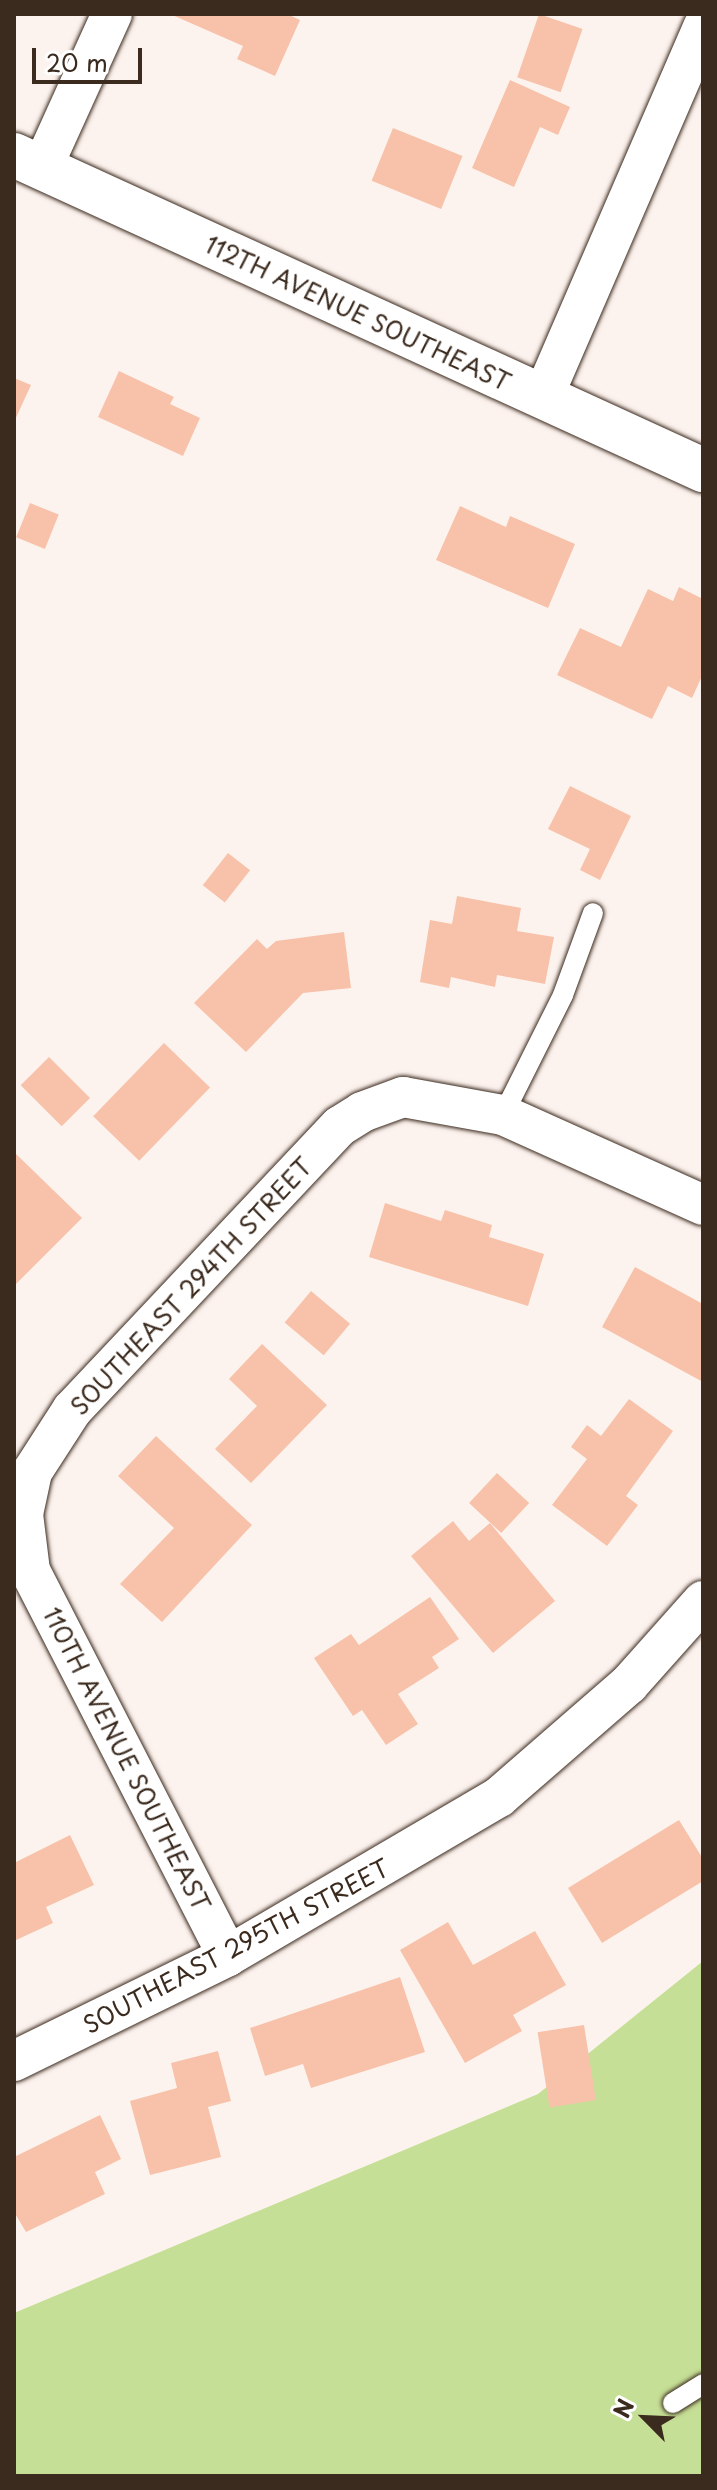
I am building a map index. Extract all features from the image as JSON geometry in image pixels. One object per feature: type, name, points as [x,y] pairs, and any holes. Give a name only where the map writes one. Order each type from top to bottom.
[{"type":"street","points":[[28,161],[112,14]]},
{"type":"street","points":[[543,397],[703,27]]},
{"type":"street","name":"112TH AVENUE SOUTHEAST","points":[[28,161],[703,470]]},
{"type":"street","name":"SOUTHEAST 294TH STREET","points":[[23,1514],[32,1472],[72,1410],[340,1126],[403,1097],[503,1115]]},
{"type":"street","points":[[503,1115],[703,1205]]},
{"type":"street","name":"110TH AVENUE SOUTHEAST","points":[[23,1514],[30,1571],[228,1956]]},
{"type":"street","name":"SOUTHEAST 295TH STREET","points":[[14,2061],[228,1956],[499,1797],[629,1684],[703,1601]]},
{"type":"lane","points":[[503,1115],[563,995],[593,913]]},
{"type":"lane","points":[[673,2403],[703,2384]]},
{"type":"green space","points":[[703,1961],[703,2476],[14,2476],[14,2313],[538,2094]]},
{"type":"building","points":[[170,14],[287,14],[300,20],[275,76],[237,59],[243,46]]},
{"type":"building","points":[[539,14],[582,29],[561,92],[517,77]]},
{"type":"building","points":[[510,80],[570,107],[558,135],[540,127],[514,187],[472,168]]},
{"type":"building","points":[[393,128],[463,156],[441,209],[372,181]]},
{"type":"building","points":[[119,371],[174,397],[170,404],[200,418],[183,456],[98,417]]},
{"type":"building","points":[[14,378],[31,385],[14,422]]},
{"type":"building","points":[[30,503],[59,515],[45,549],[16,537]]},
{"type":"building","points":[[460,506],[506,527],[510,516],[575,544],[548,608],[436,560]]},
{"type":"building","points":[[679,587],[703,599],[703,674],[692,698],[668,686],[652,719],[557,675],[580,628],[621,647],[648,589],[673,601]]},
{"type":"building","points":[[570,786],[631,816],[600,880],[580,870],[590,849],[548,829]]},
{"type":"building","points":[[228,853],[250,870],[225,903],[203,885]]},
{"type":"building","points":[[457,896],[521,908],[517,931],[554,937],[545,984],[497,975],[495,987],[451,977],[449,988],[420,982],[430,920],[452,924]]},
{"type":"building","points":[[344,932],[351,988],[303,993],[246,1052],[194,1003],[257,939],[267,949],[276,941]]},
{"type":"building","points":[[164,1043],[210,1087],[139,1161],[93,1116]]},
{"type":"building","points":[[49,1057],[90,1098],[62,1126],[21,1085]]},
{"type":"building","points":[[14,1152],[82,1218],[14,1286]]},
{"type":"building","points":[[385,1203],[441,1221],[445,1210],[492,1225],[489,1237],[544,1254],[528,1306],[369,1257]]},
{"type":"building","points":[[635,1267],[703,1304],[703,1382],[602,1327]]},
{"type":"building","points":[[311,1291],[350,1324],[324,1355],[285,1322]]},
{"type":"building","points":[[262,1344],[327,1405],[251,1483],[215,1449],[257,1406],[229,1379]]},
{"type":"building","points":[[629,1399],[673,1431],[626,1496],[638,1505],[607,1546],[552,1505],[587,1459],[571,1447],[587,1425],[601,1436]]},
{"type":"building","points":[[156,1436],[252,1525],[162,1622],[120,1584],[174,1528],[118,1476]]},
{"type":"building","points":[[497,1473],[529,1503],[501,1533],[469,1503]]},
{"type":"building","points":[[453,1521],[469,1541],[490,1523],[555,1601],[493,1653],[411,1556]]},
{"type":"building","points":[[430,1597],[459,1639],[432,1657],[439,1668],[398,1694],[418,1724],[386,1745],[362,1710],[353,1716],[314,1658],[351,1634],[359,1645]]},
{"type":"building","points":[[679,1820],[703,1859],[703,1881],[602,1943],[568,1888]]},
{"type":"building","points":[[70,1835],[94,1885],[46,1907],[53,1923],[14,1941],[14,1863]]},
{"type":"building","points":[[448,1922],[473,1965],[535,1931],[566,1985],[513,2015],[522,2031],[465,2063],[400,1950]]},
{"type":"building","points":[[400,1977],[425,2052],[311,2088],[303,2064],[265,2076],[250,2028]]},
{"type":"building","points":[[584,2025],[596,2100],[549,2107],[538,2032]]},
{"type":"building","points":[[218,2051],[231,2101],[208,2107],[221,2157],[150,2175],[130,2101],[177,2088],[171,2063]]},
{"type":"building","points":[[100,2115],[121,2159],[95,2172],[105,2194],[26,2232],[14,2212],[14,2157]]}]
